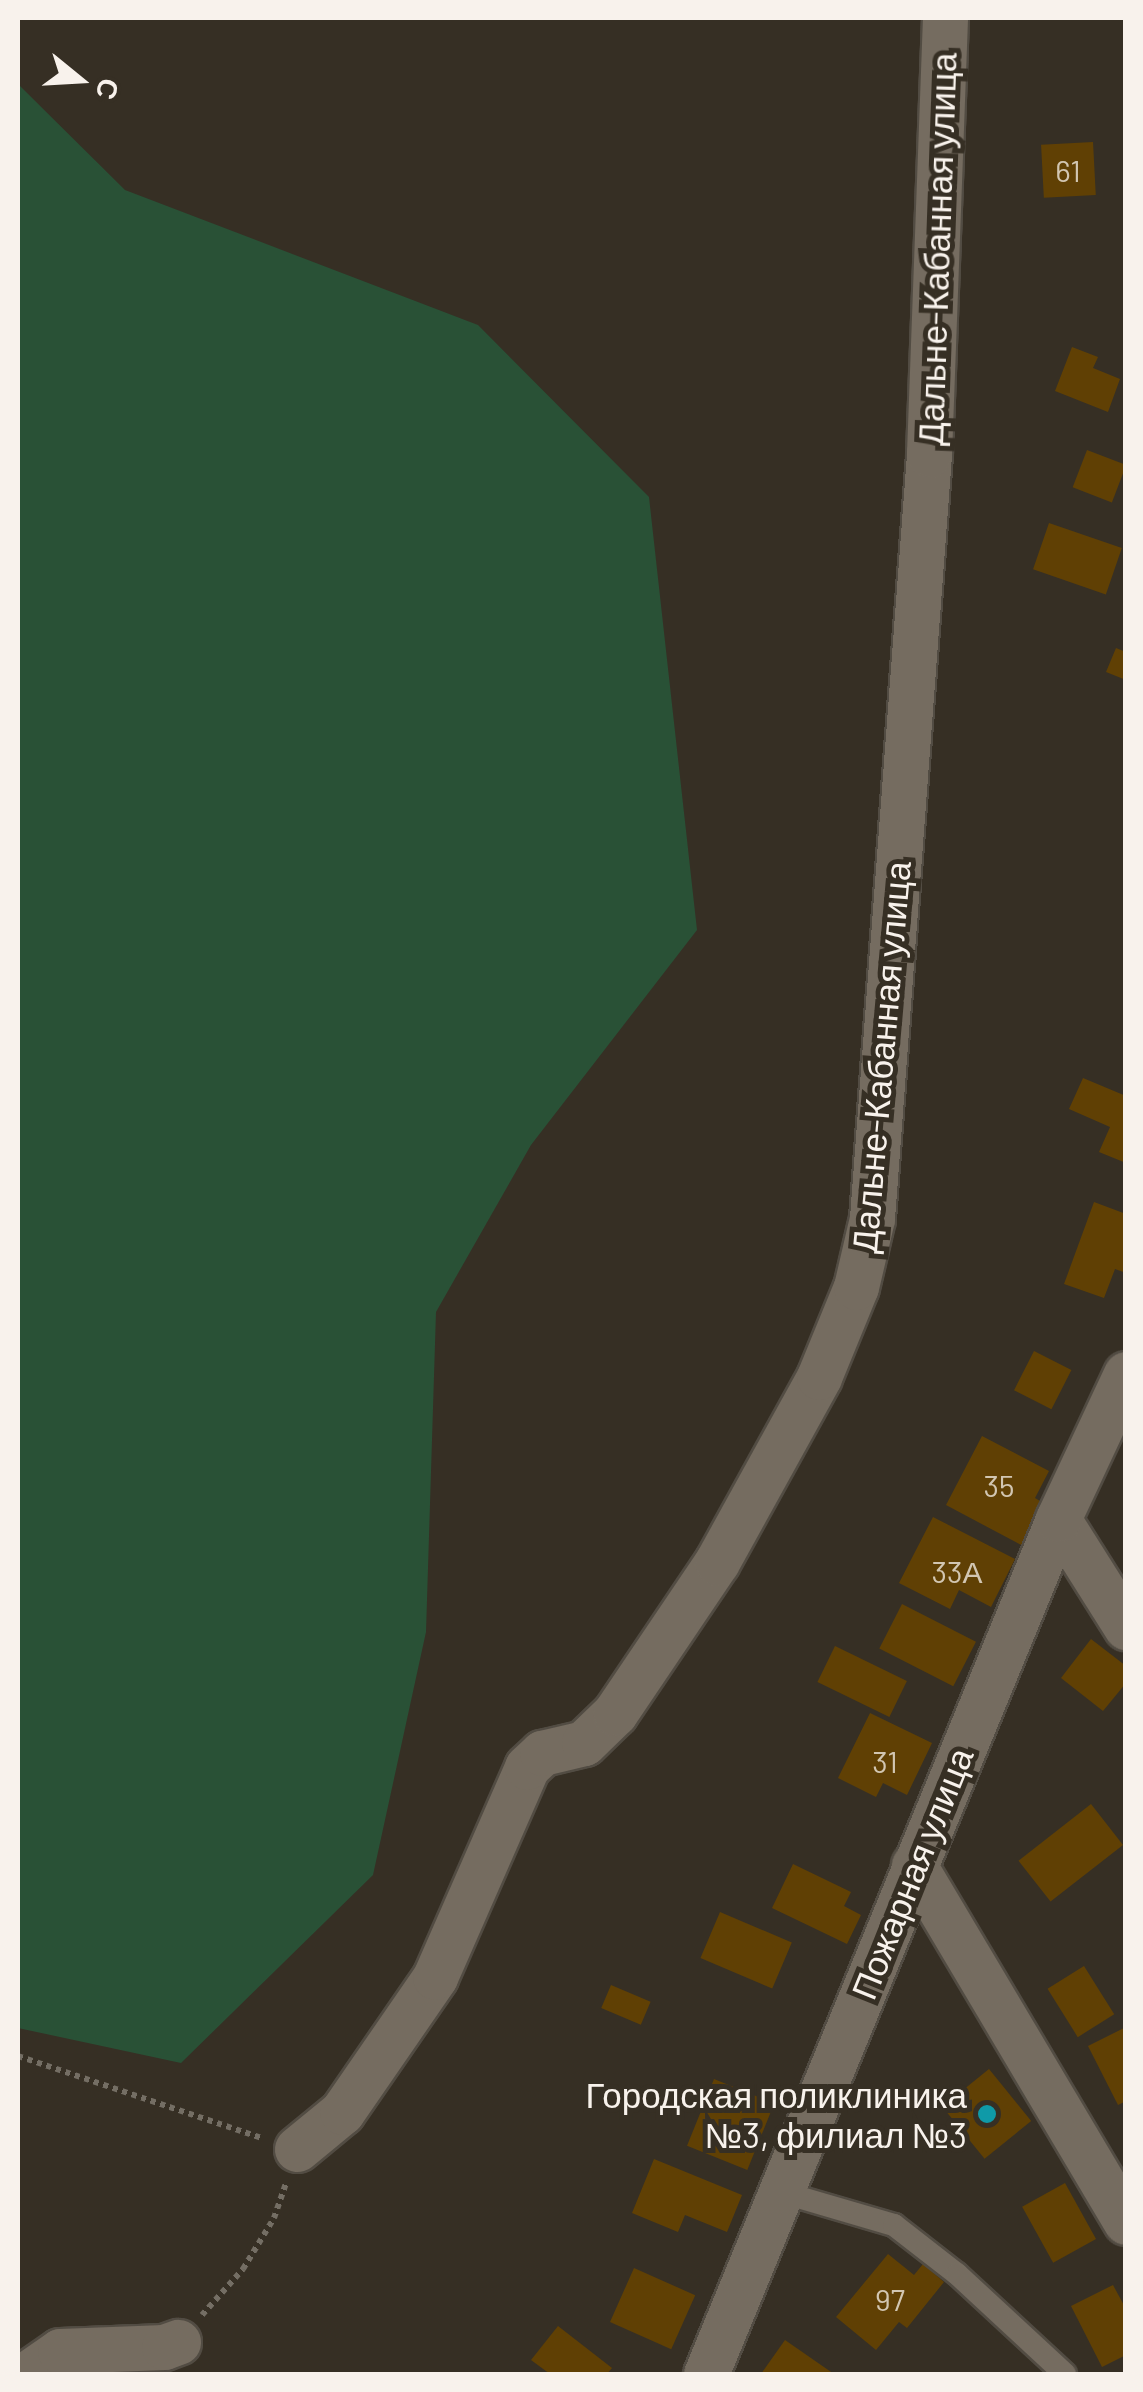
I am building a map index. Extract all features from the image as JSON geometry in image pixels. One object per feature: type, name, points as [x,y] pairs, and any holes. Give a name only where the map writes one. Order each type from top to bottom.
[{"type":"street","name":"Дальне-Кабанная улица","points":[[297,2149],[342,2112],[435,1977],[527,1766],[542,1753],[584,1743],[615,1713],[717,1562],[819,1377],[856,1288],[872,1218],[929,454],[944,18]]},
{"type":"street","name":"Пожарная улица","points":[[706,2374],[1058,1519],[1126,1374]]},
{"type":"street","points":[[1058,1519],[1126,1627]]},
{"type":"street","points":[[914,1864],[1126,2222]]},
{"type":"street","points":[[27,2374],[60,2351],[164,2347],[178,2342]]},
{"type":"lane","points":[[781,2192],[894,2225],[957,2274],[1065,2374]]},
{"type":"path","points":[[18,2056],[297,2149],[274,2218],[242,2269],[178,2342]]},
{"type":"green space","points":[[18,84],[125,190],[478,325],[649,497],[697,930],[531,1145],[436,1312],[426,1632],[373,1875],[181,2063],[18,2028]]},
{"type":"building","points":[[1093,142],[1096,195],[1044,198],[1041,145]]},
{"type":"building","points":[[1072,347],[1098,357],[1093,368],[1120,379],[1108,412],[1055,391]]},
{"type":"building","points":[[1087,450],[1126,465],[1112,502],[1073,487]]},
{"type":"building","points":[[1049,523],[1122,548],[1106,594],[1033,569]]},
{"type":"building","points":[[1116,648],[1126,652],[1126,680],[1106,672]]},
{"type":"building","points":[[1083,1078],[1126,1096],[1126,1163],[1099,1152],[1110,1127],[1069,1109]]},
{"type":"building","points":[[1094,1202],[1126,1214],[1126,1273],[1115,1269],[1104,1298],[1064,1284]]},
{"type":"building","points":[[1034,1351],[1071,1370],[1051,1409],[1014,1390]]},
{"type":"building","points":[[982,1436],[1049,1471],[1035,1498],[1045,1504],[1023,1546],[946,1505]]},
{"type":"building","points":[[933,1517],[1015,1559],[991,1607],[959,1590],[950,1609],[899,1583]]},
{"type":"building","points":[[902,1604],[976,1642],[953,1686],[879,1649]]},
{"type":"building","points":[[1091,1639],[1126,1666],[1126,1683],[1103,1711],[1061,1678]]},
{"type":"building","points":[[835,1646],[907,1681],[889,1717],[817,1682]]},
{"type":"building","points":[[870,1713],[932,1743],[907,1795],[883,1783],[876,1797],[838,1778]]},
{"type":"building","points":[[1091,1804],[1123,1845],[1051,1902],[1019,1861]]},
{"type":"building","points":[[793,1864],[851,1892],[844,1906],[861,1915],[847,1944],[772,1908]]},
{"type":"building","points":[[720,1912],[792,1942],[772,1989],[700,1958]]},
{"type":"building","points":[[1084,1966],[1114,2014],[1078,2037],[1048,1989]]},
{"type":"building","points":[[611,1985],[651,2002],[641,2025],[601,2008]]},
{"type":"building","points":[[1126,2027],[1126,2101],[1118,2105],[1088,2046]]},
{"type":"building","name":"Городская поликлиника №3, филиал №3","points":[[989,2069],[1031,2121],[985,2159],[942,2107]]},
{"type":"building","points":[[714,2079],[774,2103],[747,2170],[687,2146]]},
{"type":"building","points":[[654,2159],[742,2195],[727,2232],[685,2215],[678,2232],[632,2213]]},
{"type":"building","points":[[1065,2183],[1096,2239],[1053,2263],[1022,2207]]},
{"type":"building","points":[[888,2254],[914,2275],[923,2264],[944,2282],[907,2328],[899,2322],[876,2350],[836,2317]]},
{"type":"building","points":[[634,2268],[695,2295],[671,2349],[610,2322]]},
{"type":"building","points":[[1113,2285],[1126,2309],[1126,2355],[1102,2367],[1071,2306]]},
{"type":"building","points":[[558,2326],[612,2368],[607,2374],[550,2374],[531,2360]]},
{"type":"building","points":[[785,2340],[834,2374],[761,2374]]},
{"type":"place","name":"Городская поликлиника №3, филиал №3","points":[[987,2114]]}]
